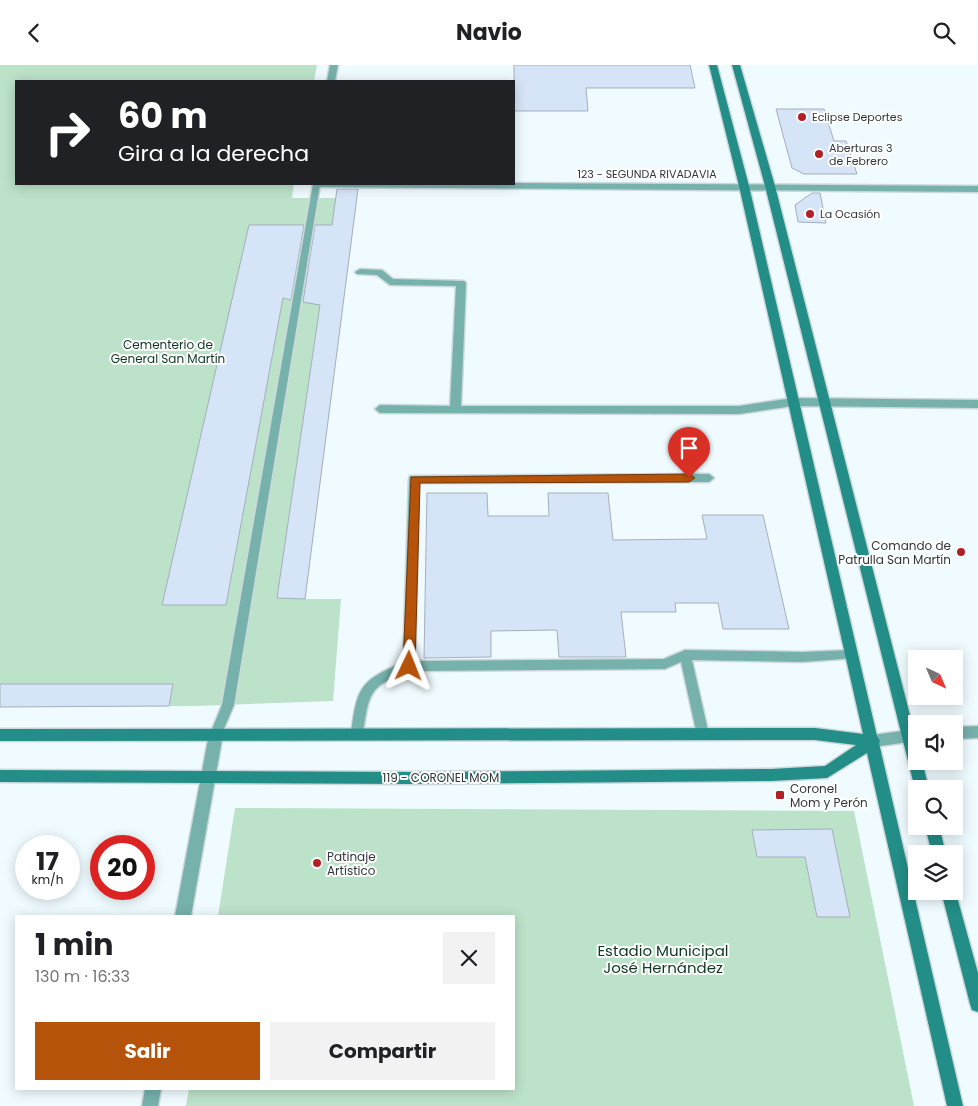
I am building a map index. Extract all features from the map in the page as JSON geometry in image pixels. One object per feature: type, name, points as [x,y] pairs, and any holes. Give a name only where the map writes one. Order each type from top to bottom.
[{"type":"main road","points":[[713,65],[744,186],[873,741],[955,1106]]},
{"type":"main road","points":[[736,65],[770,186],[824,402],[908,720]]},
{"type":"main road","name":"119 - CORONEL MOM","points":[[0,735],[815,734],[873,741]]},
{"type":"main road","name":"119 - CORONEL MOM","points":[[0,776],[412,778],[771,775],[827,772],[873,741]]},
{"type":"main road","points":[[951,900],[978,1004]]},
{"type":"street","points":[[331,80],[334,65]]},
{"type":"street","name":"123 - SEGUNDA RIVADAVIA","points":[[481,185],[978,189]]},
{"type":"street","points":[[360,272],[379,272],[390,282],[461,283],[455,410]]},
{"type":"street","points":[[380,409],[739,410],[794,402],[978,404]]},
{"type":"street","points":[[963,733],[978,732]]},
{"type":"street","points":[[183,915],[216,734]]},
{"type":"street","name":"119 - CORONEL MOM","points":[[873,741],[908,736]]},
{"type":"street","points":[[150,1106],[153,1090]]},
{"type":"lane","points":[[216,734],[228,705],[316,185]]},
{"type":"lane","points":[[409,666],[414,479],[709,478]]},
{"type":"lane","points":[[357,734],[365,691],[380,676],[409,666],[665,664],[684,655],[802,657],[852,655]]},
{"type":"lane","points":[[684,655],[703,735]]},
{"type":"green space","name":"Cementerio de General San Martín","points":[[0,65],[317,65],[314,80],[15,80],[15,185],[294,185],[292,198],[357,198],[305,599],[341,599],[333,701],[194,706],[0,707]]},
{"type":"green space","name":"Estadio Municipal José Hernández","points":[[235,808],[854,811],[914,1106],[186,1106],[189,1090],[515,1090],[515,915],[218,915]]},
{"type":"building","points":[[514,65],[690,65],[695,88],[586,88],[588,111],[515,111]]},
{"type":"building","points":[[776,109],[824,109],[834,141],[846,141],[857,174],[804,174],[792,168]]},
{"type":"building","points":[[337,189],[358,189],[305,599],[277,598],[320,305],[303,302],[315,225],[332,225]]},
{"type":"building","name":"La Ocasión","points":[[812,193],[820,193],[826,223],[798,222],[795,205]]},
{"type":"building","points":[[249,225],[304,225],[291,300],[283,298],[226,605],[162,605]]},
{"type":"building","points":[[427,493],[487,493],[488,516],[549,516],[548,493],[608,493],[613,540],[707,539],[702,515],[763,515],[789,629],[723,629],[718,603],[675,603],[676,612],[621,612],[626,657],[559,657],[557,630],[491,631],[491,657],[424,658]]},
{"type":"building","points":[[0,684],[173,684],[169,706],[0,707]]},
{"type":"building","points":[[832,829],[850,917],[817,917],[805,857],[757,857],[752,830]]},
{"type":"place","name":"Eclipse Deportes","points":[[802,117]]},
{"type":"place","name":"Aberturas 3 de Febrero","points":[[819,154]]},
{"type":"place","name":"La Ocasión","points":[[810,214]]},
{"type":"place","name":"Comando de Patrulla San Martín","points":[[961,552]]},
{"type":"place","name":"Coronel Mom y Perón","points":[[780,795]]},
{"type":"place","name":"Patinaje Artístico","points":[[317,863]]},
{"type":"route","points":[[409,666],[414,479],[689,478]]}]
